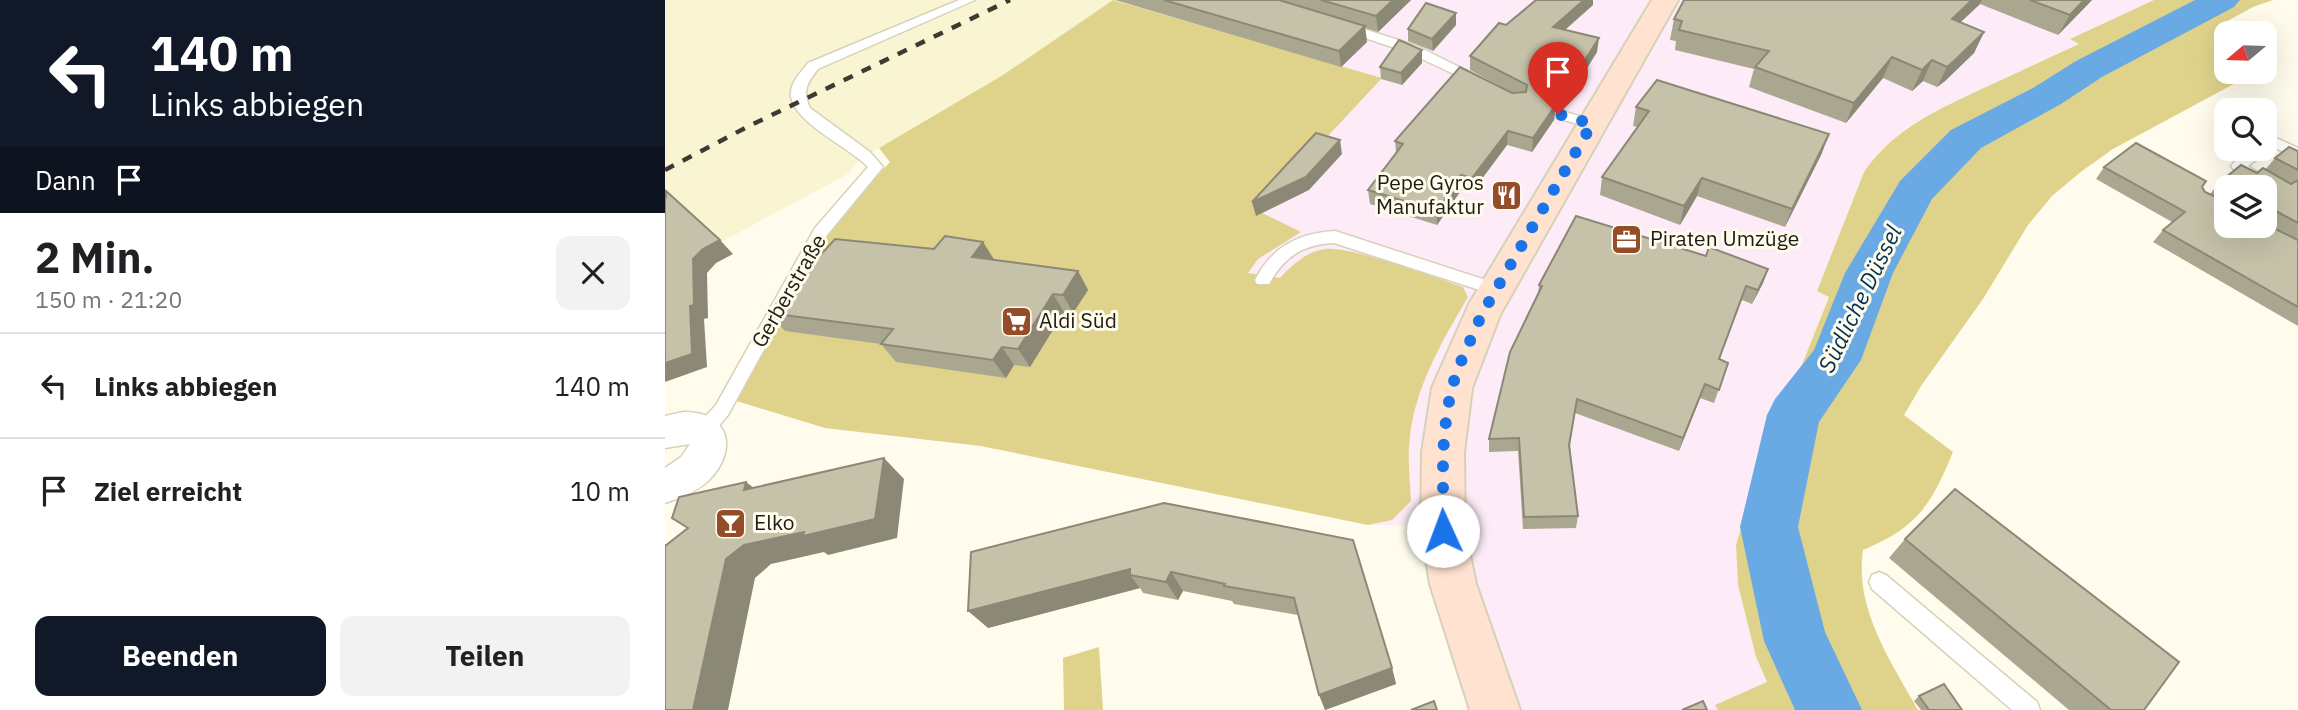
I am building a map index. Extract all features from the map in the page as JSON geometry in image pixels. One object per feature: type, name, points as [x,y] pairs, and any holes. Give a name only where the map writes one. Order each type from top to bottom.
[{"type":"street","points":[[1495,710],[1453,584],[1443,531],[1443,452],[1452,388],[1468,344],[1495,289],[1665,0]]},
{"type":"street","points":[[665,432],[684,427],[702,430],[709,438],[709,449],[701,462],[689,474],[665,486]]},
{"type":"lane","name":"Gerberstraße","points":[[702,430],[722,410],[821,232],[876,167],[868,156],[812,117],[798,99],[795,90],[799,82],[813,66],[969,0]]},
{"type":"lane","points":[[1325,22],[1412,49],[1487,85]]},
{"type":"lane","points":[[1558,114],[1592,124]]},
{"type":"lane","points":[[2277,148],[2298,154]]},
{"type":"lane","points":[[2245,161],[2238,166],[2255,175]]},
{"type":"lane","points":[[1263,280],[1277,256],[1291,246],[1319,237],[1335,237],[1495,289]]},
{"type":"lane","points":[[1879,582],[2020,707]]},
{"type":"shaded area","points":[[665,0],[1113,0],[1003,75],[879,148],[858,162],[848,174],[665,272]]},
{"type":"shaded area","points":[[1113,0],[1382,78],[1258,211],[1301,232],[1258,259],[1248,273],[1280,278],[1306,256],[1318,250],[1337,249],[1393,263],[1463,287],[1468,297],[1429,369],[1411,427],[1411,501],[1392,520],[1368,525],[981,446],[825,428],[733,400],[797,275],[839,218],[890,162],[879,148],[1003,75]]},
{"type":"shaded area","points":[[1115,0],[2154,0],[2071,39],[2080,43],[1936,111],[1906,128],[1876,155],[1864,172],[1817,291],[1829,296],[1756,479],[1736,545],[1738,585],[1756,657],[1767,683],[1716,705],[1718,710],[1520,710],[1498,666],[1454,507],[1487,283],[1426,526],[1368,525],[981,446],[825,428],[1260,208],[1381,78]]},
{"type":"shaded area","points":[[2154,0],[2273,0],[2227,21],[2214,21],[2214,84],[2234,84],[2113,149],[2052,196],[2028,225],[1983,299],[1921,386],[1904,415],[1953,452],[1929,500],[1910,523],[1863,550],[1862,572],[1864,593],[1877,634],[1918,710],[1718,710],[1715,705],[1767,682],[1756,657],[1738,585],[1736,545],[1756,479],[1829,297],[1817,291],[1864,172],[1889,143],[1919,121],[1951,103],[2079,44],[2070,39]]},
{"type":"shaded area","points":[[1099,647],[1103,710],[1064,710],[1063,658]]},
{"type":"building","points":[[1164,0],[1279,0],[1365,26],[1339,51]]},
{"type":"building","points":[[1321,0],[1393,0],[1376,16]]},
{"type":"building","points":[[1536,0],[1584,0],[1553,27],[1599,38],[1563,94],[1558,93],[1549,99],[1555,106],[1533,138],[1508,131],[1472,178],[1461,175],[1437,211],[1368,190],[1403,144],[1395,141],[1460,67],[1512,93],[1526,92],[1527,85],[1470,56],[1499,23],[1506,25]]},
{"type":"building","points":[[1684,0],[1972,0],[1952,19],[1984,32],[1947,67],[1932,60],[1922,70],[1892,57],[1854,103],[1755,67],[1769,51],[1679,30],[1682,21],[1674,19]]},
{"type":"building","points":[[2030,0],[2084,0],[2070,15]]},
{"type":"building","points":[[1426,3],[1456,13],[1432,39],[1408,29]]},
{"type":"building","points":[[1399,40],[1422,50],[1401,73],[1380,67]]},
{"type":"building","points":[[1657,80],[1829,134],[1792,209],[1702,178],[1684,206],[1602,177],[1649,111],[1636,107]]},
{"type":"building","points":[[1316,133],[1340,140],[1306,177],[1252,202]]},
{"type":"building","points":[[2136,143],[2206,181],[2202,187],[2205,192],[2214,196],[2214,238],[2277,238],[2277,230],[2298,240],[2298,307],[2163,230],[2185,212],[2104,167]]},
{"type":"building","points":[[2289,147],[2298,151],[2298,170],[2277,159]]},
{"type":"building","points":[[2241,165],[2257,173],[2263,168],[2275,175],[2229,175]]},
{"type":"building","points":[[2277,176],[2291,184],[2298,180],[2298,223],[2277,212]]},
{"type":"building","points":[[666,191],[720,240],[703,249],[693,259],[694,305],[690,306],[692,354],[665,363],[665,198]]},
{"type":"building","points":[[1576,216],[1706,256],[1709,247],[1768,269],[1758,290],[1746,286],[1719,359],[1728,363],[1719,390],[1705,384],[1683,438],[1577,399],[1569,445],[1578,516],[1524,517],[1519,438],[1489,439],[1510,352],[1542,286],[1539,285]]},
{"type":"building","points":[[945,236],[983,242],[972,257],[1078,271],[1063,295],[1053,294],[1018,349],[1002,347],[993,360],[881,344],[893,329],[768,313],[835,239],[934,249]]},
{"type":"building","points":[[884,458],[875,519],[803,536],[804,532],[744,545],[726,559],[693,710],[665,710],[665,546],[688,528],[672,518],[679,497],[746,482],[744,490]]},
{"type":"building","points":[[1955,489],[2179,662],[2144,710],[2111,710],[1905,539]]},
{"type":"building","points":[[1164,503],[1353,540],[1392,668],[1319,695],[1294,598],[1224,586],[1225,584],[1171,572],[1166,582],[1130,575],[1130,569],[968,611],[971,552]]},
{"type":"building","points":[[1944,684],[1962,710],[1929,710],[1919,696]]},
{"type":"building","points":[[1434,701],[1437,710],[1411,710]]},
{"type":"building","points":[[1703,701],[1707,710],[1682,710]]},
{"type":"waterway","name":"Südliche Düssel","points":[[1829,710],[1796,641],[1769,527],[1794,415],[1836,360],[1869,273],[1915,191],[1966,139],[2047,96],[2089,69],[2222,0]]},
{"type":"railway","points":[[665,170],[749,126],[1010,0]]},
{"type":"place","name":"Pepe Gyros Manufaktur","points":[[1507,195]]},
{"type":"place","name":"Piraten Umzüge","points":[[1627,239]]},
{"type":"place","name":"Aldi Süd","points":[[1016,321]]},
{"type":"place","name":"Elko","points":[[731,523]]},
{"type":"route","points":[[1443,531],[1443,452],[1447,410],[1456,373],[1495,289],[1592,124],[1558,114]]}]
